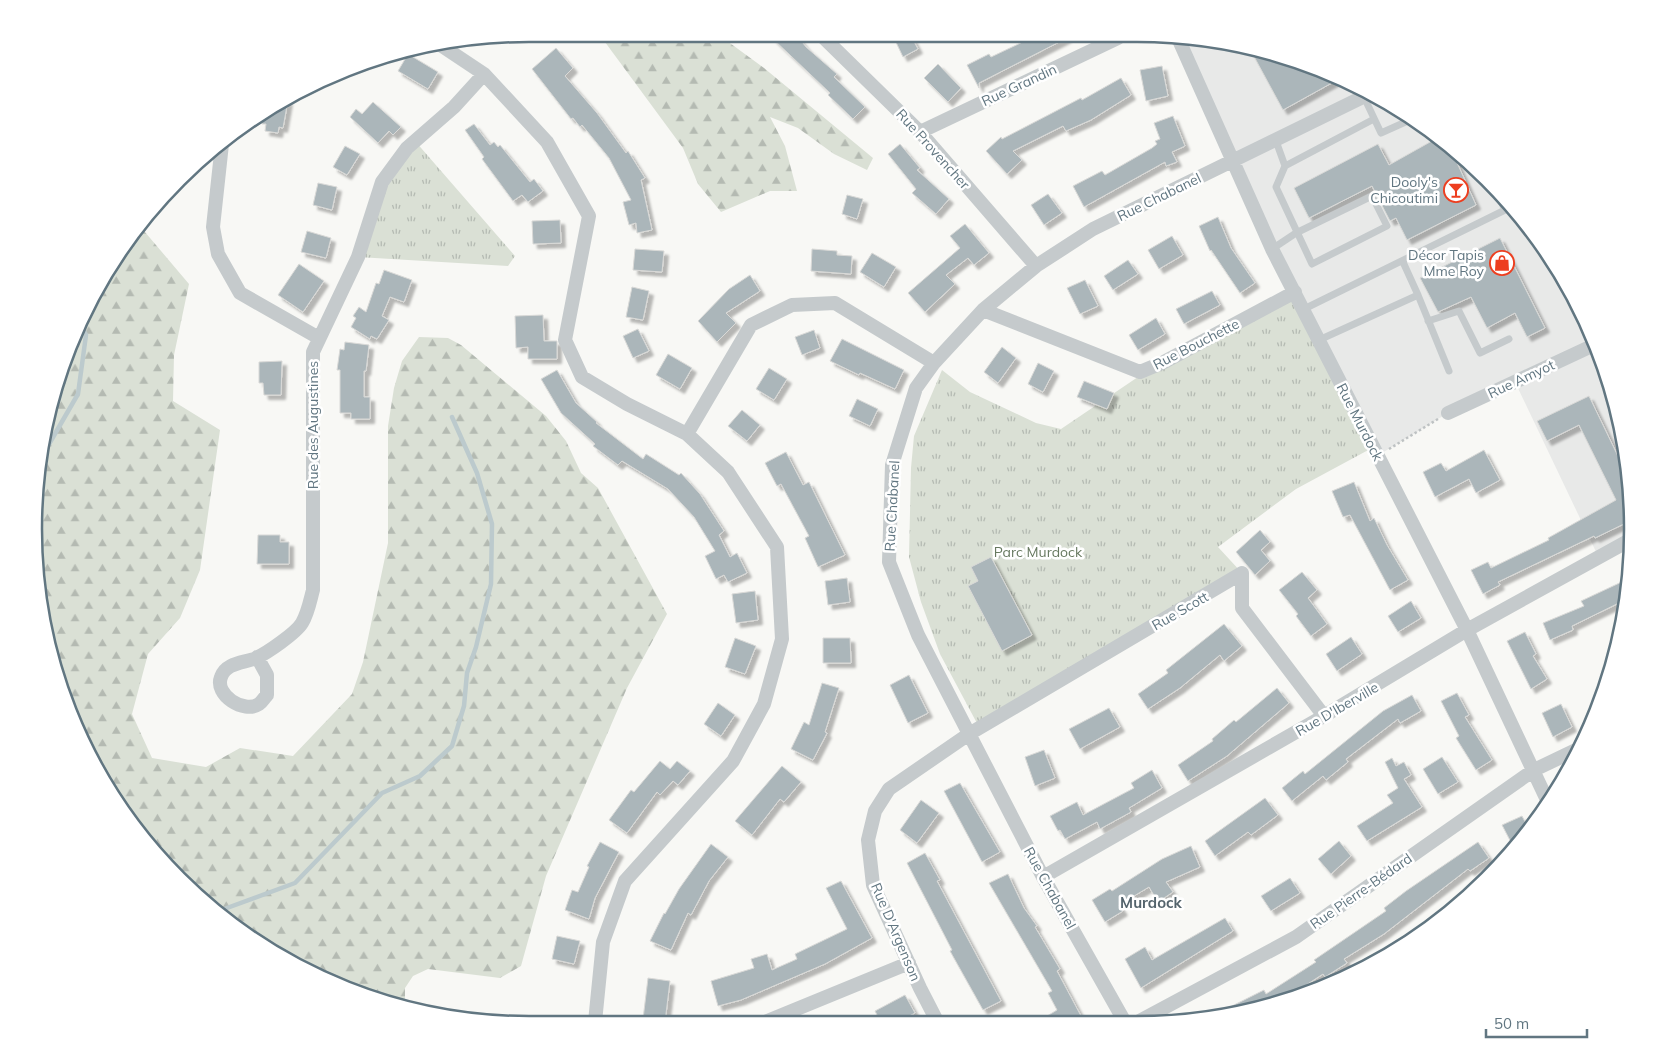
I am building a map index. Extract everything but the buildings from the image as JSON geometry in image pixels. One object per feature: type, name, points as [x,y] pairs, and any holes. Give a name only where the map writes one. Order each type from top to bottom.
[{"type":"street","name":"Rue Provencher","points":[[828,42],[920,132],[1036,266]]},
{"type":"street","name":"Rue Grandin","points":[[920,132],[1110,42]]},
{"type":"street","name":"Rue Murdock","points":[[1181,45],[1272,249],[1468,630],[1545,794]]},
{"type":"street","points":[[448,50],[484,74],[547,142],[589,216],[565,340],[582,377],[627,404],[687,434],[728,472],[778,547],[782,639],[764,704],[733,761],[625,881],[603,942],[596,1016]]},
{"type":"street","name":"Rue des Augustines","points":[[257,657],[301,624],[313,590],[313,352],[358,257],[382,182],[406,148],[454,107],[484,74]]},
{"type":"street","name":"Rue Chabanel","points":[[1121,1016],[1043,877],[918,635],[889,562],[892,465],[916,388],[934,363],[983,310],[1036,266],[1093,229],[1361,98]]},
{"type":"street","points":[[221,153],[213,227],[218,254],[240,293],[319,338]]},
{"type":"street","name":"Rue Bouchette","points":[[983,310],[1140,372],[1164,362],[1295,292]]},
{"type":"street","points":[[687,434],[751,325],[792,304],[834,304],[934,363]]},
{"type":"street","name":"Rue Amyot","points":[[1448,413],[1588,348]]},
{"type":"street","name":"Rue D'Iberville","points":[[1043,877],[1324,716],[1468,630],[1623,544]]},
{"type":"street","name":"Rue Scott","points":[[969,734],[1242,573],[1242,608],[1324,716]]},
{"type":"street","name":"Rue D'Argenson","points":[[935,1016],[874,886],[868,840],[875,811],[889,789],[969,734]]},
{"type":"street","name":"Rue Pierre-Bédard","points":[[1150,1016],[1296,937],[1534,770],[1568,753]]},
{"type":"street","points":[[780,1016],[909,963]]},
{"type":"lane","points":[[1367,101],[1381,133],[1404,123]]},
{"type":"lane","points":[[1272,249],[1296,233],[1372,196],[1387,226],[1312,264],[1296,233],[1276,187],[1285,166],[1374,119]]},
{"type":"lane","points":[[1276,141],[1285,166]]},
{"type":"lane","points":[[1304,309],[1505,211]]},
{"type":"lane","points":[[1403,262],[1448,371]]},
{"type":"lane","points":[[1319,340],[1418,295]]},
{"type":"lane","points":[[1428,321],[1459,311],[1480,353],[1509,339]]},
{"type":"path","points":[[1377,456],[1448,413]]},
{"type":"shaded area","points":[[1181,45],[1232,52],[1263,59],[1293,68],[1352,93],[1380,108],[1433,143],[1458,163],[1503,208],[1523,233],[1558,286],[1573,314],[1598,373],[1614,434],[1619,466],[1624,530],[1623,544],[1599,558],[1515,382],[1448,413],[1377,456]]},
{"type":"green space","points":[[605,42],[728,42],[764,68],[873,158],[867,170],[834,154],[798,128],[770,117],[785,146],[797,191],[770,191],[721,212],[698,184],[683,148]]},
{"type":"green space","points":[[415,141],[515,256],[508,266],[358,257],[382,182]]},
{"type":"green space","points":[[144,231],[189,284],[174,355],[173,401],[220,430],[200,570],[180,618],[148,654],[132,714],[152,758],[206,767],[240,748],[293,756],[352,694],[363,662],[388,543],[388,426],[394,388],[402,361],[419,337],[448,338],[461,345],[546,416],[566,441],[581,473],[598,488],[667,614],[627,688],[546,876],[521,966],[500,978],[428,969],[413,976],[405,988],[405,1000],[373,991],[314,966],[259,934],[208,896],[163,851],[125,800],[93,745],[68,686],[52,625],[47,593],[42,530],[47,466],[52,434],[68,373],[93,314],[108,286]]},
{"type":"green space","name":"Parc Murdock","points":[[1289,295],[1372,448],[1296,489],[1218,547],[1242,573],[979,727],[940,654],[921,602],[909,557],[911,468],[914,436],[942,370],[970,392],[1036,423],[1061,429],[1166,358]]},
{"type":"waterway","points":[[51,441],[78,394],[86,335],[85,332]]},
{"type":"waterway","points":[[224,909],[295,883],[382,793],[420,776],[452,746],[464,706],[467,673],[476,647],[491,584],[492,524],[477,473],[452,417]]},
{"type":"place","name":"Dooly's Chicoutimi","points":[[1456,190]]},
{"type":"place","name":"Décor Tapis Mme Roy","points":[[1502,263]]},
{"type":"district","name":"Murdock","points":[[1151,902]]}]
